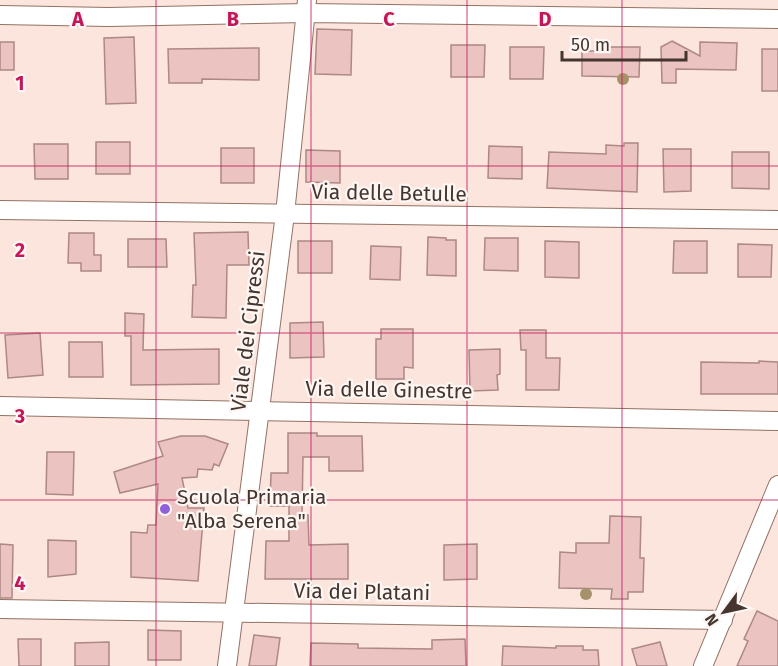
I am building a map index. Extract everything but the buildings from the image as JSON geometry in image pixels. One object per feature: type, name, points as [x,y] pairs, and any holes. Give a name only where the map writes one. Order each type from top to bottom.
[{"type":"street","points":[[0,15],[109,8],[306,7],[778,19]]},
{"type":"street","name":"Viale dei Cipressi","points":[[227,666],[285,214],[306,7]]},
{"type":"street","name":"Via delle Betulle","points":[[0,210],[778,219]]},
{"type":"street","name":"Via delle Ginestre","points":[[0,406],[778,421]]},
{"type":"street","points":[[703,666],[778,485]]},
{"type":"street","name":"Via dei Platani","points":[[0,609],[723,620]]},
{"type":"place","name":"Scuola Primaria \"Alba Serena\"","points":[[165,509]]}]
